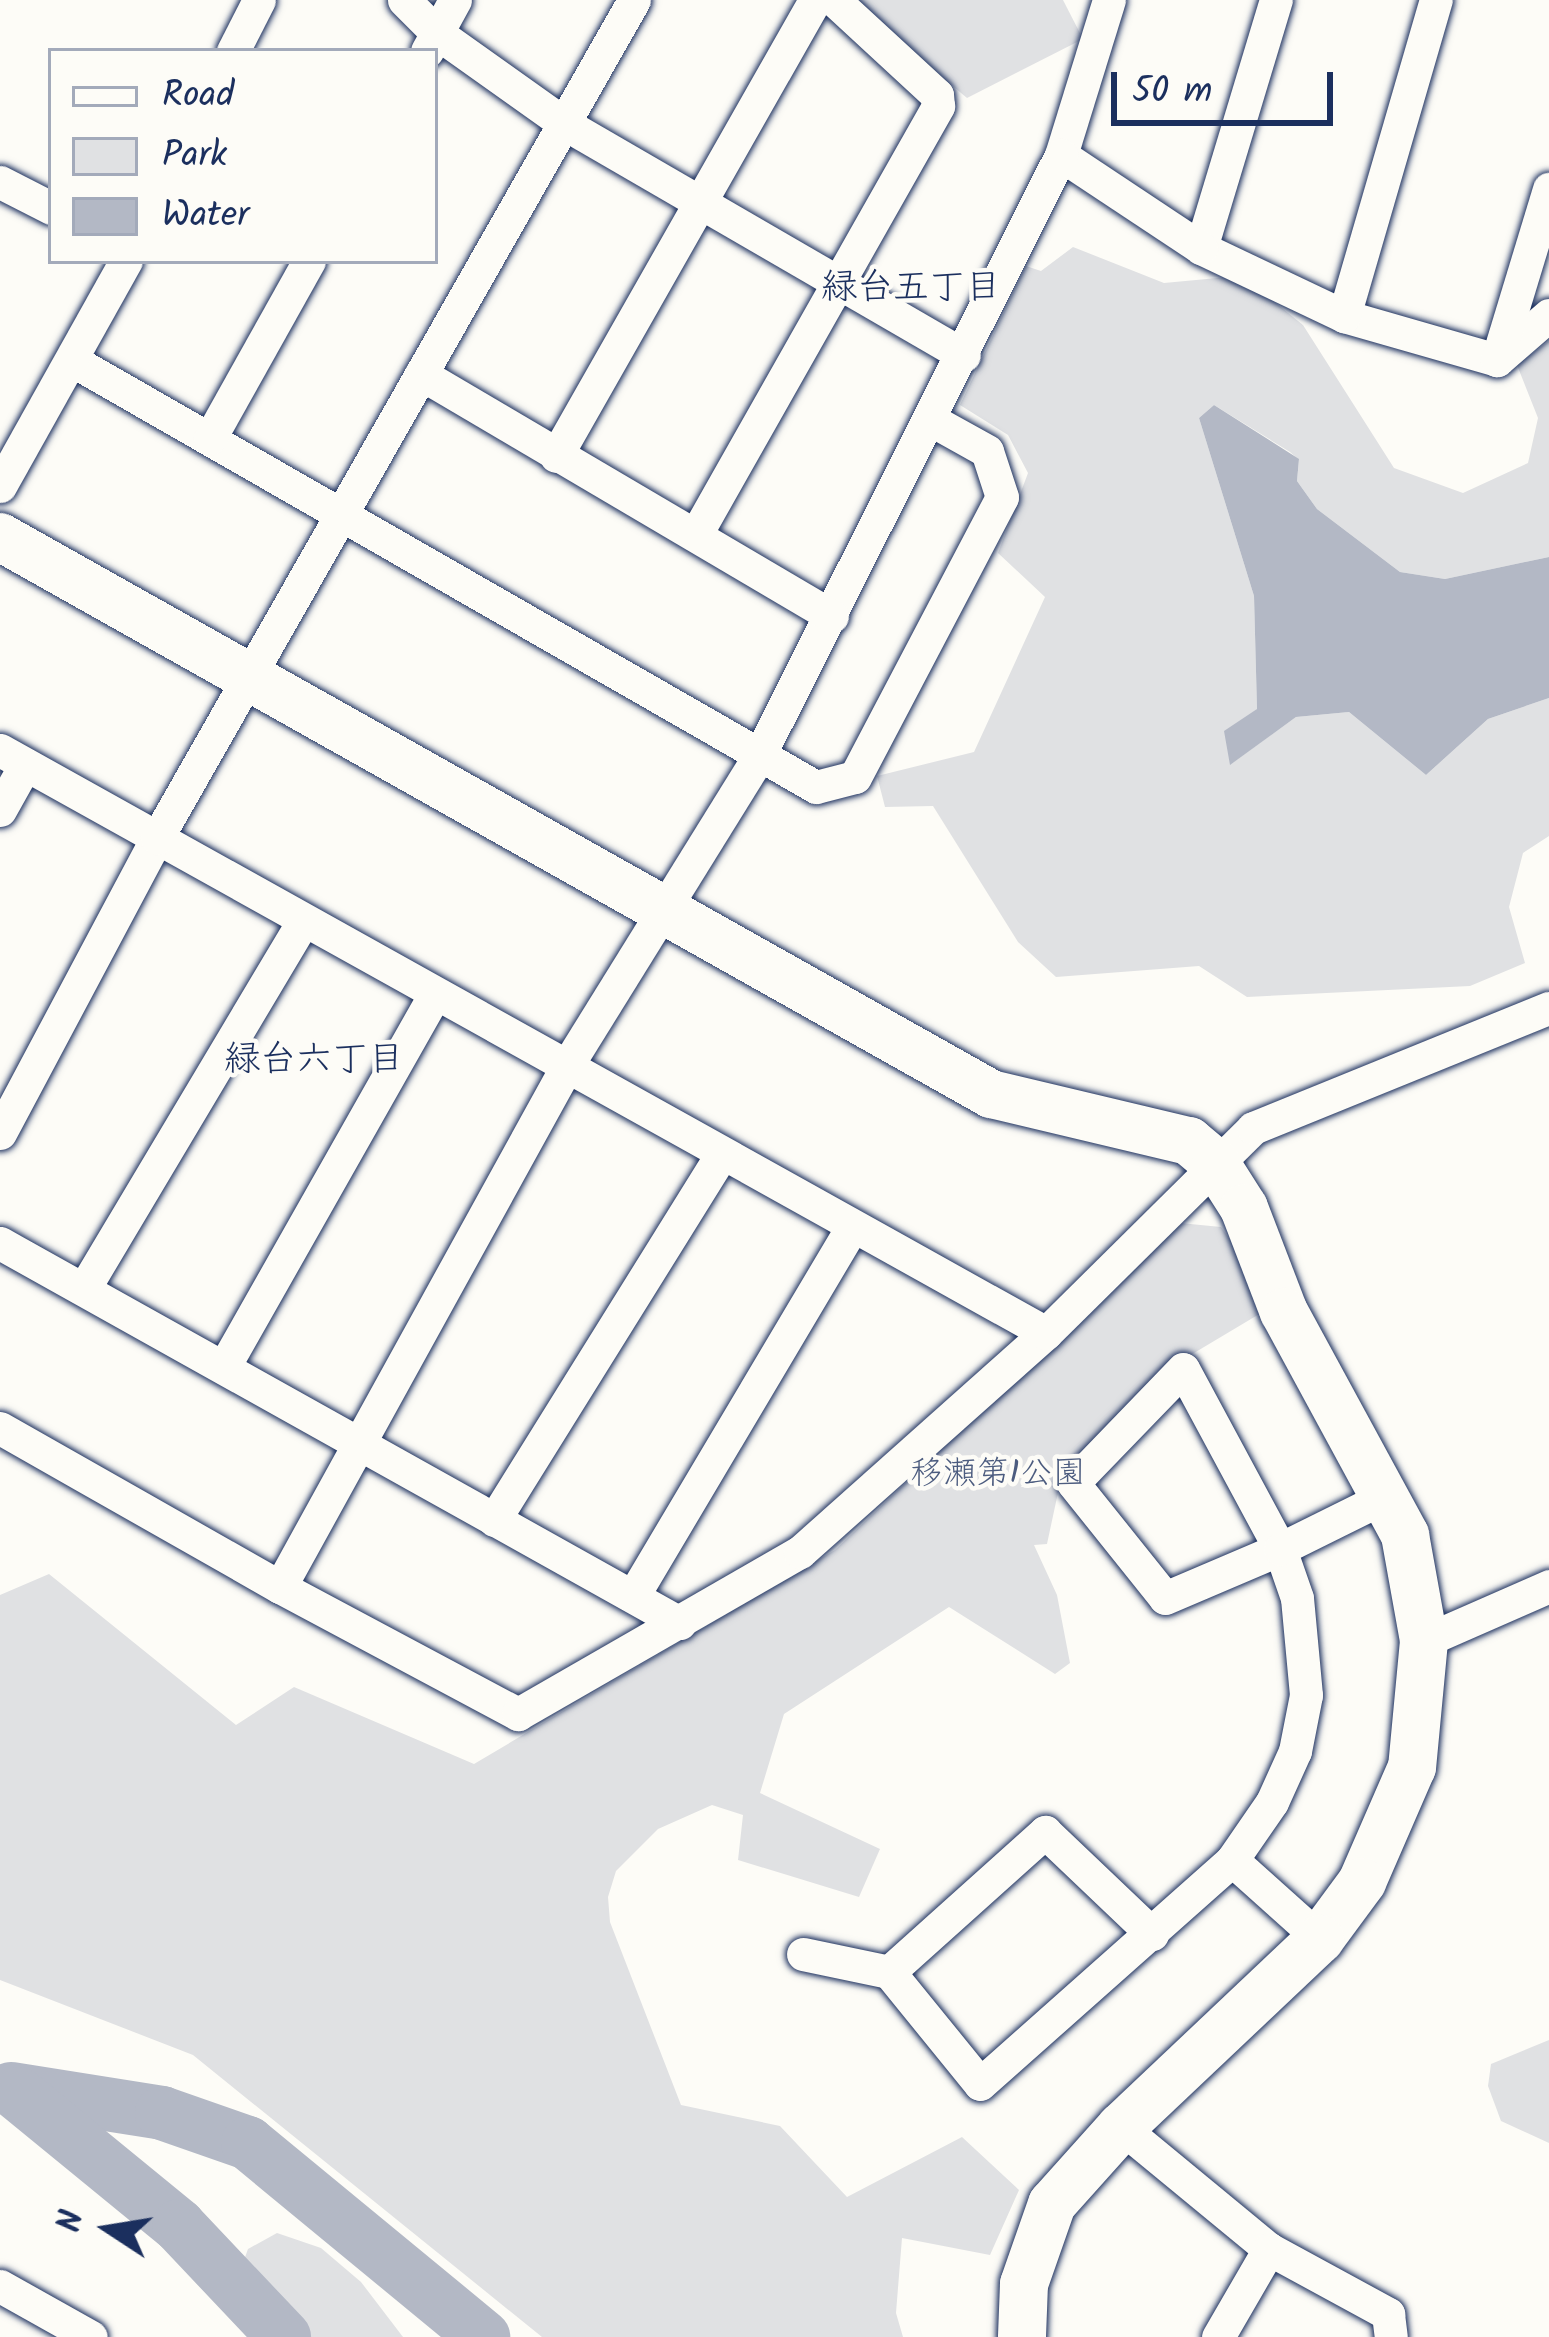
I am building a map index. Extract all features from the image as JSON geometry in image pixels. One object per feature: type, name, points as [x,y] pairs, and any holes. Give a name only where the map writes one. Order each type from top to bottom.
[{"type":"street","points":[[235,48],[259,0]]},
{"type":"street","points":[[404,0],[432,42],[964,355]]},
{"type":"street","points":[[432,42],[455,0]]},
{"type":"street","points":[[0,1133],[157,838],[253,679],[342,511],[634,0]]},
{"type":"street","points":[[556,456],[705,202],[815,0]]},
{"type":"street","points":[[696,534],[938,106],[937,95],[834,0]]},
{"type":"street","points":[[280,1587],[363,1448],[567,1066],[668,914],[832,616],[1061,155],[1109,0]]},
{"type":"street","points":[[1201,248],[1276,0]]},
{"type":"street","points":[[1344,316],[1436,0]]},
{"type":"street","points":[[1061,155],[1201,248],[1344,316],[1497,360]]},
{"type":"street","points":[[0,182],[48,206]]},
{"type":"street","points":[[1497,360],[1549,189]]},
{"type":"street","points":[[0,486],[75,362],[124,264]]},
{"type":"street","points":[[210,438],[307,264]]},
{"type":"street","points":[[1497,360],[1549,315]]},
{"type":"street","points":[[75,362],[816,787],[855,777],[1002,497],[988,451],[932,421]]},
{"type":"street","points":[[421,374],[832,616]]},
{"type":"street","points":[[0,536],[991,1094],[1173,1136],[1216,1164],[1244,1208],[1284,1312],[1405,1534],[1424,1641],[1412,1767],[1362,1882],[1320,1940],[1121,2127],[1052,2204],[1024,2284],[1022,2337]]},
{"type":"street","points":[[0,811],[13,758],[567,1066],[719,1158],[1046,1333]]},
{"type":"street","points":[[85,1287],[303,921]]},
{"type":"street","points":[[225,1365],[434,995]]},
{"type":"street","points":[[0,1428],[280,1587],[518,1714],[800,1552],[1046,1333],[1253,1128],[1549,1008]]},
{"type":"street","points":[[494,1520],[719,1158]]},
{"type":"street","points":[[633,1596],[851,1228]]},
{"type":"street","points":[[0,1243],[680,1623]]},
{"type":"street","points":[[803,1954],[889,1972],[980,2084],[1232,1860],[1295,1751],[1306,1695],[1306,1647],[1280,1549],[1183,1369],[1073,1483],[1166,1598],[1280,1549],[1387,1496]]},
{"type":"street","points":[[1424,1641],[1549,1586]]},
{"type":"street","points":[[889,1972],[1045,1832],[1152,1934]]},
{"type":"street","points":[[1232,1860],[1320,1940]]},
{"type":"street","points":[[1121,2127],[1269,2249],[1388,2314],[1391,2337]]},
{"type":"street","points":[[1218,2337],[1269,2249]]},
{"type":"street","points":[[0,2287],[91,2337]]},
{"type":"green space","points":[[851,0],[1063,0],[1083,39],[967,98]]},
{"type":"green space","points":[[1073,247],[1164,283],[1228,277],[1258,289],[1303,325],[1394,468],[1463,493],[1528,463],[1538,418],[1517,365],[1549,341],[1549,557],[1445,579],[1400,572],[1317,509],[1297,481],[1299,460],[1290,452],[1214,405],[1199,418],[1254,596],[1257,709],[1231,764],[1296,717],[1349,712],[1426,775],[1488,719],[1549,698],[1549,836],[1523,853],[1509,907],[1525,963],[1470,986],[1247,997],[1199,966],[1056,977],[1018,942],[933,806],[885,807],[877,776],[974,752],[1045,597],[998,553],[1028,473],[1008,435],[960,405],[1026,266],[1041,271]]},
{"type":"green space","name":"移瀬第1公園","points":[[1180,1223],[1221,1227],[1247,1264],[1261,1313],[1189,1356],[1059,1488],[1047,1544],[1034,1545],[1057,1595],[1070,1663],[1055,1674],[949,1607],[784,1714],[760,1793],[880,1849],[859,1897],[738,1860],[743,1815],[712,1805],[658,1829],[616,1871],[608,1897],[610,1922],[681,2105],[780,2126],[847,2197],[962,2137],[1019,2190],[990,2255],[902,2238],[896,2313],[903,2337],[542,2337],[193,2055],[0,1980],[0,1595],[49,1574],[236,1725],[294,1687],[474,1764],[835,1550]]},
{"type":"green space","points":[[1549,2040],[1549,2143],[1501,2121],[1488,2086],[1491,2064]]},
{"type":"green space","points":[[277,2233],[321,2248],[361,2282],[403,2337],[298,2337],[265,2302],[244,2260],[248,2249]]},
{"type":"water","points":[[1214,405],[1299,459],[1297,481],[1317,509],[1400,572],[1445,579],[1549,557],[1549,698],[1488,719],[1426,775],[1349,712],[1296,717],[1230,765],[1224,731],[1257,709],[1254,596],[1199,418]]},
{"type":"waterway","points":[[11,2089],[162,2113],[248,2143],[483,2337]]},
{"type":"waterway","points":[[18,2094],[179,2226],[284,2337]]},
{"type":"district","name":"緑台五丁目","points":[[911,289]]},
{"type":"district","name":"緑台六丁目","points":[[314,1061]]}]
